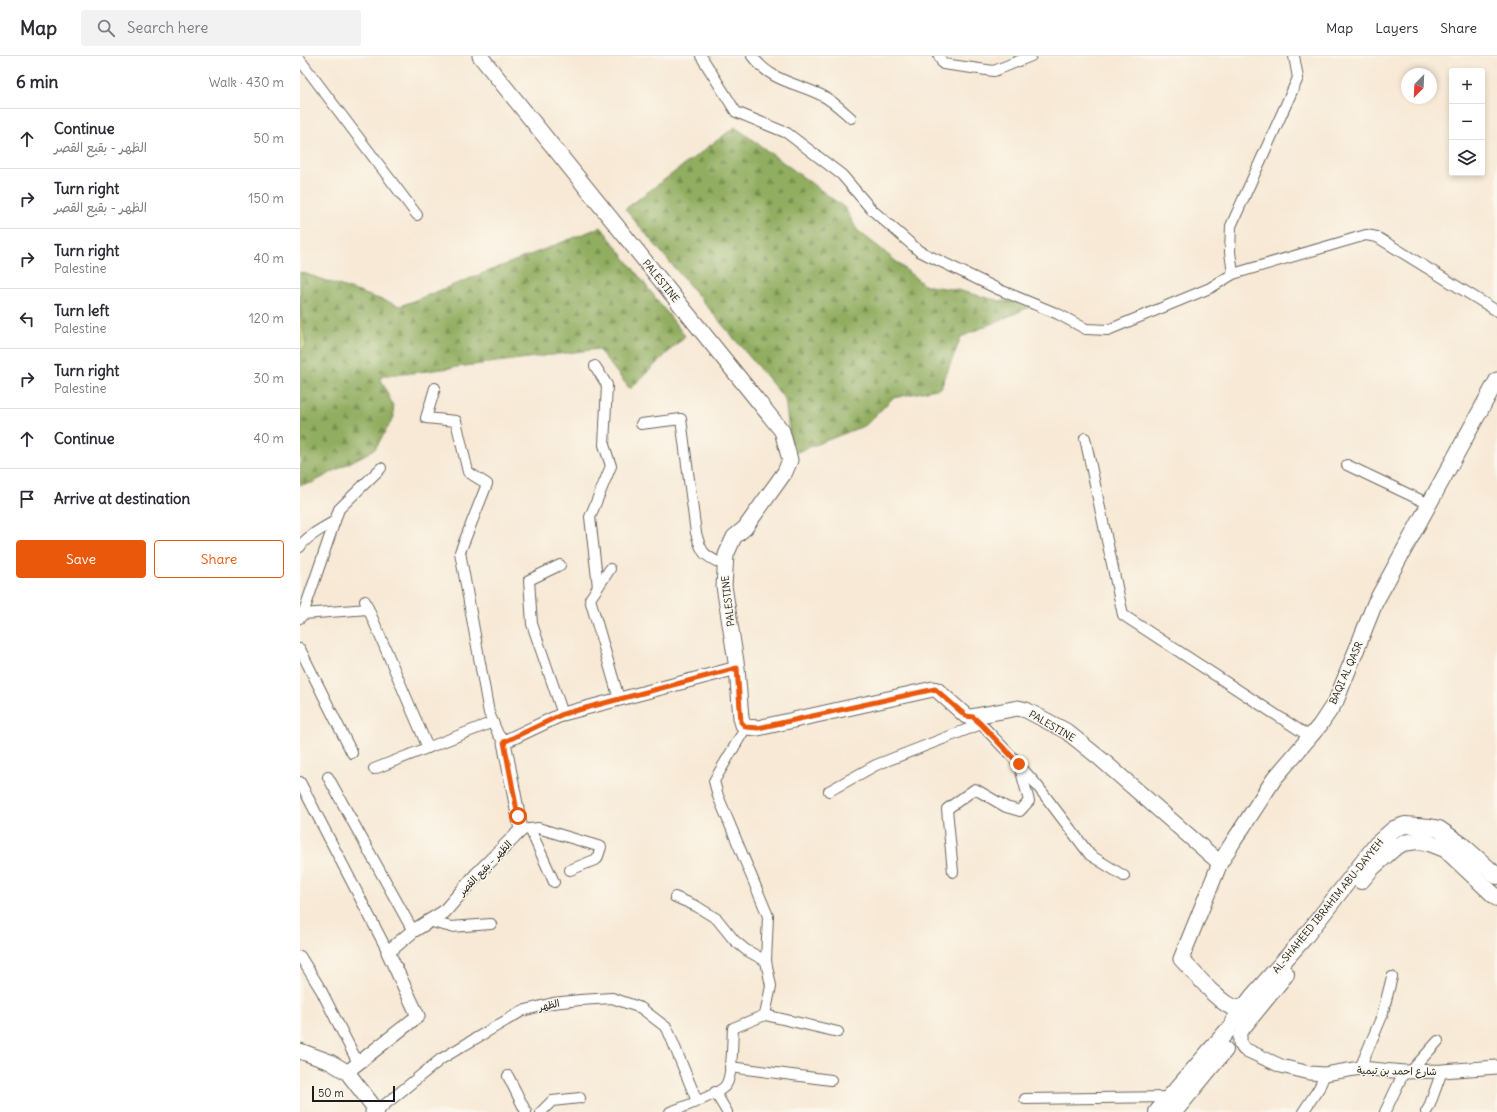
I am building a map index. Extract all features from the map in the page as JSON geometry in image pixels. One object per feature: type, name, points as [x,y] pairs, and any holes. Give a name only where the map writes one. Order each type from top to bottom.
[{"type":"main road","name":"PALESTINE","points":[[480,56],[782,431],[790,460],[785,472],[745,528],[734,537],[727,549],[724,565],[724,586],[737,668],[741,722],[746,727]]},
{"type":"main road","name":"BAQI AL QASR","points":[[1213,993],[1181,959],[1220,863],[1274,779],[1310,737],[1336,701],[1375,603],[1497,380]]},
{"type":"main road","points":[[746,727],[758,728],[933,689],[937,690],[966,716],[977,720]]},
{"type":"main road","name":"PALESTINE","points":[[977,720],[1018,708],[1026,710],[1066,731],[1102,760],[1220,863]]},
{"type":"main road","name":"AL-SHAHEED IBRAHIM ABU-DAYYEH","points":[[1234,1029],[1245,1006],[1304,938],[1377,844],[1394,829],[1405,825],[1439,829],[1462,845],[1497,876]]},
{"type":"main road","name":"AL-SHAHEED IBRAHIM ABU-DAYYEH","points":[[1157,1112],[1172,1104],[1234,1029],[1373,867],[1399,845],[1418,840],[1445,849],[1497,898]]},
{"type":"main road","points":[[1213,993],[1229,1006],[1236,1009],[1245,1006]]},
{"type":"main road","points":[[1213,993],[1232,1016],[1234,1029]]},
{"type":"main road","points":[[300,1050],[330,1062],[352,1068],[376,1112]]},
{"type":"street","points":[[701,56],[736,112],[787,133],[842,175],[871,210],[919,252],[1000,290],[1058,314],[1086,330],[1108,330],[1210,288],[1233,274],[1366,235],[1377,237],[1497,311]]},
{"type":"street","points":[[752,56],[759,65],[782,81],[822,95],[851,118]]},
{"type":"street","points":[[939,56],[943,64],[994,71],[1031,56]]},
{"type":"street","points":[[1233,274],[1230,252],[1231,226],[1298,78],[1294,56]]},
{"type":"street","points":[[300,60],[417,215]]},
{"type":"street","points":[[595,366],[607,385],[604,445],[611,466],[590,517],[598,587]]},
{"type":"street","points":[[435,388],[426,418],[456,421],[468,472],[487,484],[460,552],[489,713],[498,734],[504,742],[526,829],[554,882]]},
{"type":"street","points":[[641,424],[681,419],[696,533],[700,549],[708,557],[724,565]]},
{"type":"street","points":[[1085,438],[1123,615],[1310,737]]},
{"type":"street","points":[[1347,465],[1429,504]]},
{"type":"street","points":[[381,468],[339,509],[301,616],[367,604],[428,748]]},
{"type":"street","points":[[300,547],[316,533],[335,520]]},
{"type":"street","points":[[560,565],[529,580],[532,624],[563,714]]},
{"type":"street","points":[[610,569],[590,599],[619,699]]},
{"type":"street","points":[[300,650],[352,752]]},
{"type":"street","points":[[504,742],[563,714],[737,668]]},
{"type":"street","points":[[828,791],[876,765],[977,720],[1036,784],[1090,855],[1124,876]]},
{"type":"street","points":[[374,770],[493,722]]},
{"type":"street","points":[[746,727],[714,781],[718,796],[768,916],[766,961],[771,986],[764,1015]]},
{"type":"street","points":[[953,872],[948,808],[974,789],[1006,807],[1020,811],[1029,801],[1019,764]]},
{"type":"street","points":[[328,777],[413,931]]},
{"type":"street","points":[[300,782],[388,952],[418,1016],[352,1068],[321,990],[300,956]]},
{"type":"street","points":[[526,829],[538,828],[601,847],[597,859],[570,870]]},
{"type":"street","name":"الظهر - بقيع القصر","points":[[388,952],[428,920],[444,912],[477,874],[526,829]]},
{"type":"street","points":[[675,897],[696,906],[717,919],[734,940],[746,950],[766,961]]},
{"type":"street","points":[[428,920],[451,927],[491,924]]},
{"type":"street","points":[[1360,1068],[1382,1016],[1392,977]]},
{"type":"street","name":"الظهر","points":[[376,1112],[441,1059],[522,1011],[553,1003],[612,998],[641,1008],[667,1028],[697,1101]]},
{"type":"street","points":[[670,1112],[725,1087],[729,1078],[733,1028],[764,1015],[838,1032]]},
{"type":"street","name":"شارع احمد بن تيمية","points":[[1234,1029],[1244,1049],[1281,1066],[1310,1073],[1325,1074],[1360,1068],[1408,1072],[1442,1072],[1497,1068]]},
{"type":"street","points":[[1385,1112],[1408,1072],[1438,1041]]},
{"type":"street","points":[[730,1067],[831,1080]]},
{"type":"street","points":[[1426,1112],[1442,1072]]},
{"type":"street","points":[[1303,1112],[1319,1088],[1325,1074]]},
{"type":"street","points":[[508,1076],[526,1112]]},
{"type":"street","points":[[715,1092],[727,1112]]},
{"type":"street","points":[[541,1112],[552,1101],[580,1098]]},
{"type":"street","points":[[1025,1099],[1172,1104]]},
{"type":"green space","points":[[735,127],[845,208],[857,230],[924,285],[957,290],[1000,301],[1039,303],[961,337],[941,388],[893,398],[866,425],[792,454],[785,399],[625,209]]},
{"type":"green space","points":[[601,227],[685,336],[630,389],[598,349],[380,377],[393,406],[394,417],[375,449],[312,483],[300,485],[300,272],[400,306]]},
{"type":"green space","points":[[300,304],[306,346],[300,352]]},
{"type":"route","points":[[518,816],[504,742],[563,714],[737,668],[741,722],[746,727],[758,728],[935,689],[966,716],[973,717],[981,724],[1019,764]]}]
